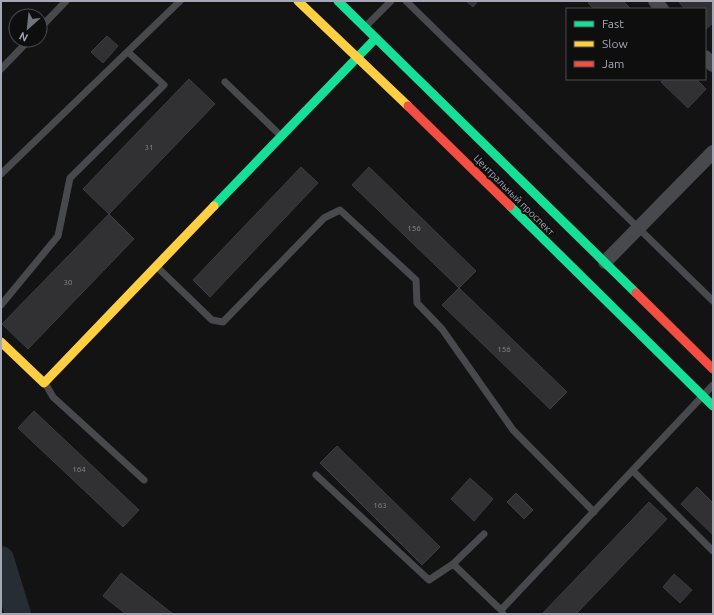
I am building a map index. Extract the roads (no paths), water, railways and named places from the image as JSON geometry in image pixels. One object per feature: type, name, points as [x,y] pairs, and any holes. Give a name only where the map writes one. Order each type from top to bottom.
[{"type":"street","name":"Центральный проспект","points":[[298,1],[357,56],[713,406]]},
{"type":"street","name":"Центральный проспект","points":[[338,1],[375,39],[713,369]]},
{"type":"street","points":[[1,342],[44,383],[375,39]]},
{"type":"street","points":[[706,58],[713,66]]},
{"type":"street","points":[[605,262],[713,152]]},
{"type":"lane","points":[[48,20],[66,1]]},
{"type":"lane","points":[[1,174],[180,1]]},
{"type":"lane","points":[[365,28],[391,1]]},
{"type":"lane","points":[[406,1],[713,301]]},
{"type":"lane","points":[[1,69],[21,48]]},
{"type":"lane","points":[[1,305],[58,236],[70,178],[164,85],[128,52]]},
{"type":"lane","points":[[226,82],[281,136]]},
{"type":"lane","points":[[156,266],[212,320],[223,322],[324,218],[340,210],[416,280],[417,303],[442,329],[513,430],[594,512]]},
{"type":"lane","points":[[44,383],[53,397],[144,480]]},
{"type":"lane","points":[[453,564],[502,612],[713,385]]},
{"type":"lane","points":[[633,471],[713,550]]},
{"type":"lane","points":[[316,475],[429,580],[453,564],[484,534]]},
{"type":"waterway","points":[[1,559],[18,614]]}]
